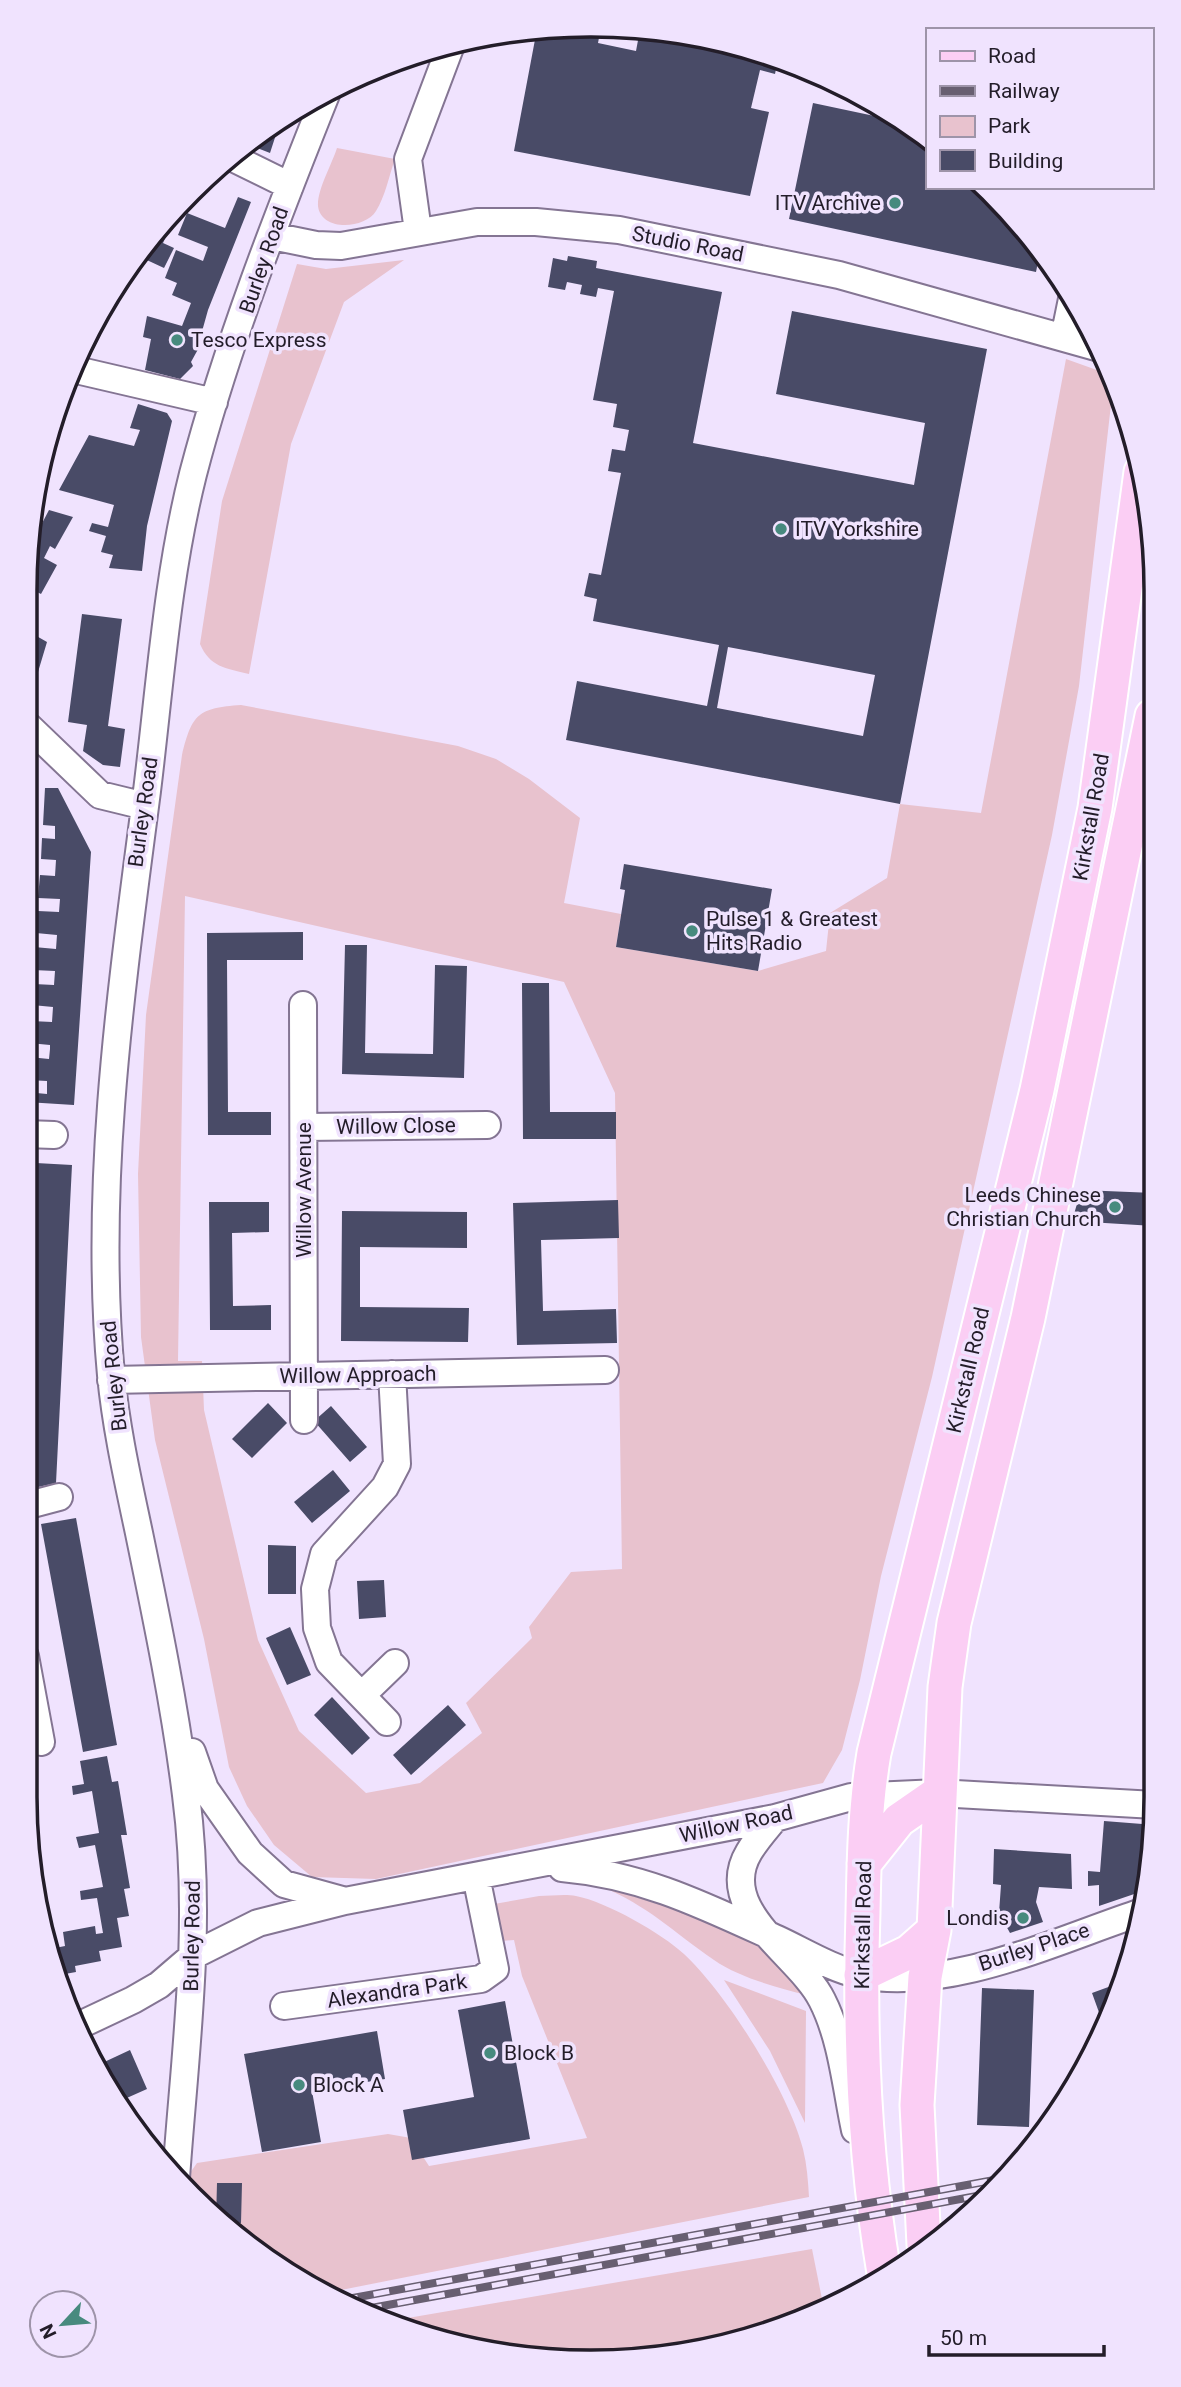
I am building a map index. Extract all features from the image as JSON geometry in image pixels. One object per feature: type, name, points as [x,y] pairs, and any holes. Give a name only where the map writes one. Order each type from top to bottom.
[{"type":"main road","name":"Kirkstall Road","points":[[883,2266],[866,2125],[861,1975],[867,1797],[874,1753],[1037,1090],[1095,808],[1138,506]]},
{"type":"main road","name":"Kirkstall Road","points":[[924,2239],[917,2105],[925,1977],[934,1930],[938,1793],[945,1688],[954,1623],[1028,1318],[1144,755]]},
{"type":"main road","points":[[864,1864],[899,1820],[938,1793]]},
{"type":"main road","points":[[861,1975],[909,1952],[934,1930]]},
{"type":"street","points":[[418,231],[408,159],[447,56]]},
{"type":"street","name":"Burley Road","points":[[177,2165],[194,1955],[192,1862],[172,1694],[178,1664],[173,1629],[165,1594],[143,1553],[111,1380],[106,1285],[108,1139],[130,906],[179,540],[214,402],[290,186],[321,107]]},
{"type":"street","points":[[240,162],[290,186]]},
{"type":"street","name":"Studio Road","points":[[272,236],[341,246],[477,222],[536,222],[619,230],[839,275],[1086,344]]},
{"type":"street","points":[[1064,338],[1069,313]]},
{"type":"street","points":[[82,371],[214,402]]},
{"type":"street","points":[[37,734],[100,794],[145,806]]},
{"type":"street","name":"Willow Avenue","points":[[303,1005],[304,1420]]},
{"type":"street","name":"Willow Close","points":[[304,1126],[487,1125]]},
{"type":"street","points":[[37,1134],[54,1135]]},
{"type":"street","name":"Willow Approach","points":[[111,1380],[605,1370]]},
{"type":"street","points":[[387,1722],[363,1694],[329,1662],[317,1628],[315,1589],[324,1554],[385,1487],[397,1464],[392,1374]]},
{"type":"street","points":[[37,1503],[59,1497]]},
{"type":"street","points":[[363,1694],[395,1663]]},
{"type":"street","points":[[172,1694],[205,1789],[250,1853],[284,1884],[345,1901]]},
{"type":"street","points":[[37,1720],[41,1742]]},
{"type":"street","points":[[938,1793],[1144,1804]]},
{"type":"street","name":"Willow Road","points":[[85,2022],[159,1984],[194,1955],[258,1923],[345,1901],[775,1818],[851,1797],[938,1793]]},
{"type":"street","points":[[775,1818],[748,1853],[741,1873],[743,1898],[762,1932],[800,1967],[823,2001],[836,2040],[878,2239]]},
{"type":"street","name":"Willow Road","points":[[536,1865],[605,1872],[643,1881],[861,1975]]},
{"type":"street","name":"Alexandra Park","points":[[284,2006],[481,1979],[491,1975],[495,1969],[476,1876]]},
{"type":"street","name":"Burley Place","points":[[861,1975],[925,1977],[996,1962],[1131,1916]]},
{"type":"green space","points":[[337,148],[395,159],[376,211],[370,217],[354,224],[335,224],[327,220],[318,206],[322,185]]},
{"type":"green space","points":[[404,260],[344,302],[291,444],[249,674],[219,665],[208,658],[200,644],[222,501],[297,264],[326,269]]},
{"type":"green space","points":[[1066,359],[1098,370],[1111,403],[1079,686],[1052,835],[932,1377],[881,1576],[860,1680],[842,1750],[823,1783],[376,1879],[312,1877],[274,1845],[247,1806],[229,1767],[204,1639],[155,1440],[141,1337],[138,1174],[146,1015],[182,755],[189,730],[206,711],[241,705],[458,746],[496,759],[529,779],[580,818],[564,903],[621,914],[616,947],[758,971],[826,951],[830,913],[887,878],[900,804],[981,813]],"holes":[[[185,896],[564,982],[615,1093],[622,1569],[571,1572],[529,1627],[532,1638],[466,1703],[482,1733],[420,1783],[366,1793],[299,1731],[258,1640],[204,1410],[202,1361],[178,1361]]]},
{"type":"green space","points":[[600,1886],[678,1910],[765,1949],[806,1995],[735,1972],[699,1950],[633,1902]]},
{"type":"green space","points":[[563,1895],[589,1899],[648,1928],[684,1954],[719,1993],[771,2073],[796,2126],[803,2149],[809,2197],[341,2290],[253,2236],[190,2178],[197,2163],[388,2134],[411,2138],[429,2166],[587,2138],[522,1976],[514,1940],[502,1941],[494,1904],[539,1896]]},
{"type":"green space","points":[[724,1980],[806,2011],[805,2123],[770,2051]]},
{"type":"green space","points":[[812,2249],[822,2299],[768,2321],[699,2340],[627,2349],[518,2346],[482,2340],[406,2318]]},
{"type":"building","points":[[599,37],[598,43],[636,51],[638,39],[663,41],[699,47],[776,69],[775,74],[760,70],[751,108],[769,112],[750,196],[514,151],[535,40]]},
{"type":"building","name":"ITV Archive","points":[[813,103],[876,116],[926,150],[926,189],[972,189],[1007,225],[1038,264],[1036,272],[789,219]]},
{"type":"building","points":[[276,135],[270,153],[257,148]]},
{"type":"building","points":[[238,197],[251,202],[208,310],[201,335],[202,342],[191,362],[193,366],[180,379],[145,370],[151,339],[143,337],[147,316],[182,326],[191,303],[172,295],[177,283],[165,278],[176,250],[203,261],[208,247],[178,235],[187,213],[225,228]]},
{"type":"building","points":[[168,232],[163,243],[174,248],[164,268],[146,260]]},
{"type":"building","name":"ITV Yorkshire","points":[[568,256],[597,261],[596,268],[722,292],[693,443],[914,485],[925,423],[776,394],[792,311],[987,349],[900,804],[566,740],[577,681],[707,706],[719,645],[593,621],[597,599],[584,596],[589,573],[601,575],[621,473],[608,471],[612,449],[625,451],[629,430],[613,427],[617,404],[593,400],[614,291],[598,288],[596,297],[580,294],[582,285],[567,282],[565,290],[548,287],[553,258],[567,261]],"holes":[[[728,647],[875,675],[863,736],[717,708]]]},
{"type":"building","points":[[138,404],[167,413],[172,421],[147,526],[142,571],[109,568],[113,555],[101,552],[106,536],[89,531],[92,523],[108,527],[114,505],[59,490],[89,435],[134,446],[140,430],[130,428]]},
{"type":"building","points":[[49,510],[73,517],[55,549],[50,546],[44,558],[57,565],[41,594],[37,592],[40,527]]},
{"type":"building","points":[[82,614],[122,619],[108,726],[125,729],[120,767],[103,765],[83,751],[87,725],[68,722]]},
{"type":"building","points":[[37,636],[47,642],[37,675]]},
{"type":"building","points":[[45,788],[58,788],[91,852],[74,1105],[37,1103],[37,1093],[47,1094],[47,1081],[37,1080],[37,1058],[49,1059],[50,1045],[37,1044],[37,1021],[52,1022],[53,1007],[37,1005],[37,984],[54,985],[55,971],[37,970],[37,947],[56,949],[57,935],[37,933],[38,911],[59,912],[60,899],[38,898],[40,875],[55,876],[56,860],[41,859],[42,838],[55,839],[55,826],[43,825]]},
{"type":"building","name":"Pulse 1 & Greatest Hits Radio","points":[[624,864],[772,889],[758,971],[616,947],[625,890],[620,889]]},
{"type":"building","points":[[303,932],[303,960],[227,960],[228,1112],[271,1112],[271,1135],[208,1135],[207,933]]},
{"type":"building","points":[[345,945],[367,945],[365,1053],[433,1054],[435,965],[467,966],[464,1078],[342,1074]]},
{"type":"building","points":[[522,983],[549,983],[550,1112],[616,1112],[616,1139],[523,1139]]},
{"type":"building","points":[[37,1163],[72,1165],[56,1483],[37,1487]]},
{"type":"building","name":"Leeds Chinese Christian Church","points":[[1081,1190],[1144,1193],[1144,1225],[1072,1221]]},
{"type":"building","points":[[618,1200],[619,1238],[541,1240],[543,1311],[616,1309],[617,1343],[517,1345],[513,1203]]},
{"type":"building","points":[[209,1202],[269,1202],[269,1232],[232,1233],[233,1306],[271,1305],[271,1330],[210,1330]]},
{"type":"building","points":[[342,1211],[467,1212],[467,1248],[360,1247],[360,1307],[469,1308],[468,1342],[341,1341]]},
{"type":"building","points":[[268,1403],[287,1423],[252,1458],[232,1439]]},
{"type":"building","points":[[331,1406],[367,1447],[350,1462],[314,1421]]},
{"type":"building","points":[[333,1470],[350,1491],[312,1523],[294,1502]]},
{"type":"building","points":[[76,1518],[117,1745],[83,1752],[41,1524]]},
{"type":"building","points":[[268,1545],[296,1546],[296,1594],[268,1594]]},
{"type":"building","points":[[384,1580],[386,1617],[359,1619],[357,1581]]},
{"type":"building","points":[[290,1627],[311,1675],[287,1685],[266,1638]]},
{"type":"building","points":[[332,1697],[370,1738],[352,1755],[314,1715]]},
{"type":"building","points":[[448,1705],[466,1725],[411,1775],[393,1755]]},
{"type":"building","points":[[107,1756],[112,1782],[118,1781],[127,1835],[121,1835],[130,1888],[124,1889],[129,1916],[117,1918],[122,1947],[99,1951],[101,1961],[75,1966],[76,1972],[66,1974],[58,1947],[65,1946],[63,1932],[95,1926],[96,1934],[103,1933],[97,1898],[81,1900],[80,1891],[103,1887],[95,1845],[79,1848],[76,1837],[99,1833],[92,1791],[73,1795],[72,1786],[84,1784],[80,1761]]},
{"type":"building","points":[[1104,1821],[1143,1824],[1136,1893],[1099,1906],[1099,1885],[1088,1886],[1088,1871],[1100,1872]]},
{"type":"building","points":[[994,1849],[1071,1854],[1072,1889],[1039,1887],[1036,1902],[1043,1922],[1010,1933],[999,1913],[1001,1885],[993,1884]]},
{"type":"building","points":[[1110,1986],[1099,2014],[1092,1993]]},
{"type":"building","points":[[982,1988],[1034,1990],[1029,2127],[977,2125]]},
{"type":"building","name":"Block B","points":[[505,2001],[530,2139],[412,2160],[403,2110],[474,2097],[458,2010]]},
{"type":"building","name":"Block A","points":[[377,2031],[385,2079],[312,2091],[321,2142],[262,2152],[244,2054]]},
{"type":"building","points":[[130,2050],[147,2089],[126,2098],[105,2062]]},
{"type":"building","points":[[217,2183],[242,2183],[241,2223],[237,2223],[216,2205]]},
{"type":"railway","points":[[356,2297],[989,2181]]},
{"type":"railway","points":[[377,2307],[973,2197]]},
{"type":"place","name":"ITV Archive","points":[[895,203]]},
{"type":"place","name":"Tesco Express","points":[[177,340]]},
{"type":"place","name":"ITV Yorkshire","points":[[781,529]]},
{"type":"place","name":"Pulse 1 & Greatest Hits Radio","points":[[692,931]]},
{"type":"place","name":"Leeds Chinese Christian Church","points":[[1115,1207]]},
{"type":"place","name":"Londis","points":[[1023,1918]]},
{"type":"place","name":"Block B","points":[[490,2053]]},
{"type":"place","name":"Block A","points":[[299,2085]]}]
